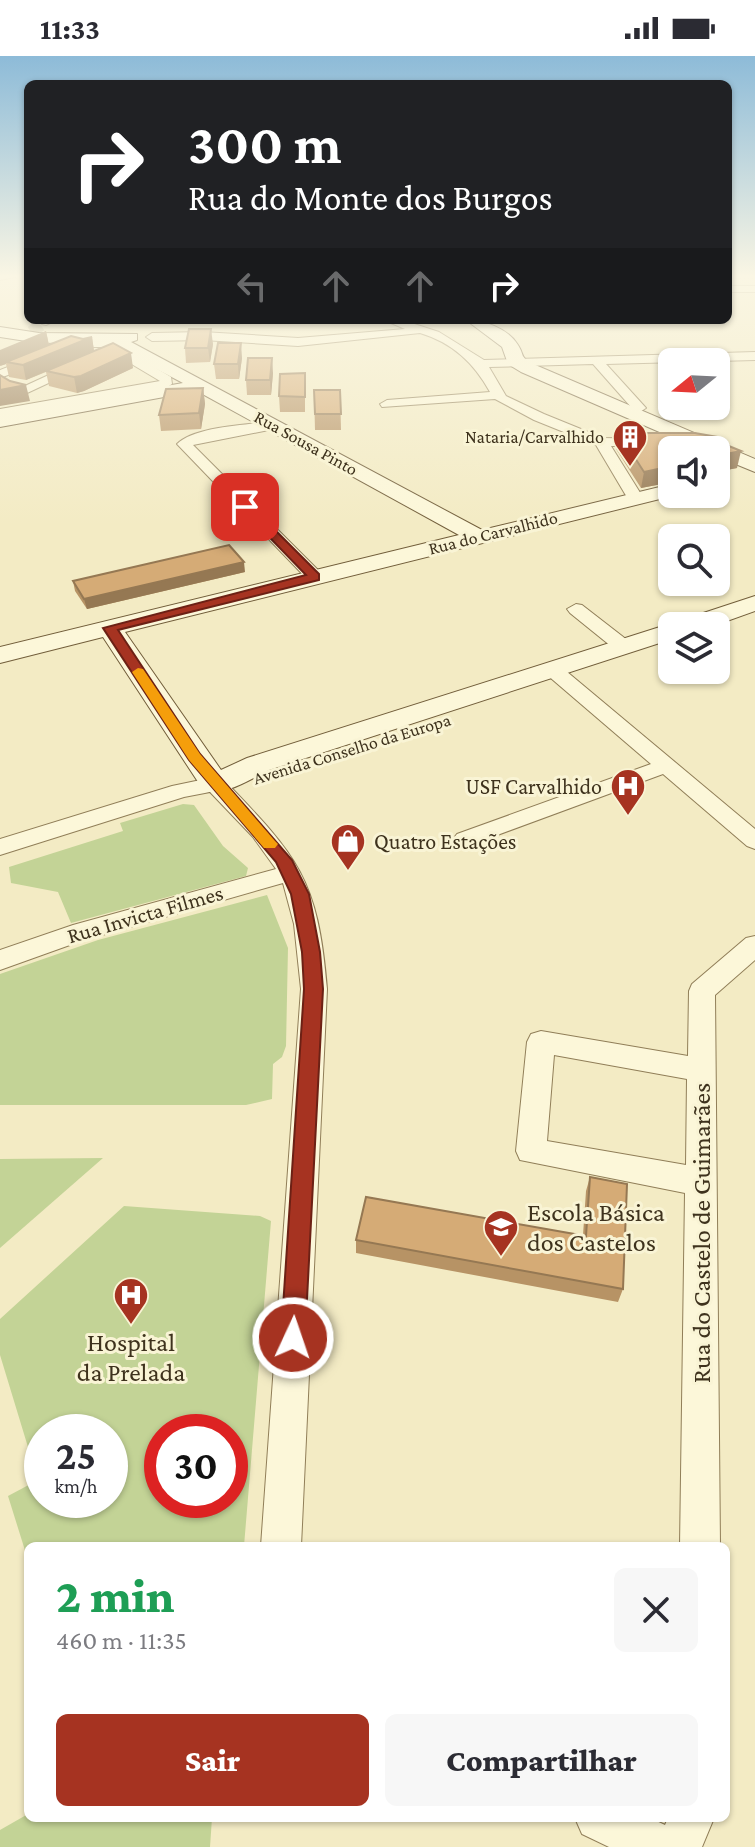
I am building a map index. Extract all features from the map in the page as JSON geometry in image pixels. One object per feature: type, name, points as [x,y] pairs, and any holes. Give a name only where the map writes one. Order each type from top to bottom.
[{"type":"main road","name":"Rua Sousa Pinto","points":[[144,359],[200,385],[479,537]]},
{"type":"main road","points":[[516,359],[518,363],[685,436]]},
{"type":"main road","points":[[0,421],[200,385]]},
{"type":"main road","points":[[730,456],[755,468]]},
{"type":"main road","points":[[730,475],[755,468]]},
{"type":"main road","name":"Rua do Carvalhido","points":[[0,655],[658,494]]},
{"type":"main road","points":[[729,612],[755,603]]},
{"type":"main road","points":[[730,625],[755,617]]},
{"type":"main road","points":[[110,628],[215,784]]},
{"type":"main road","name":"Avenida Conselho da Europa","points":[[559,675],[658,636]]},
{"type":"main road","name":"Avenida Conselho da Europa","points":[[215,784],[258,764],[658,649]]},
{"type":"street","points":[[0,374],[38,359]]},
{"type":"street","points":[[20,391],[98,359]]},
{"type":"street","points":[[0,413],[166,384],[167,380],[135,359]]},
{"type":"street","points":[[473,359],[481,364],[498,395]]},
{"type":"street","points":[[481,364],[673,359]]},
{"type":"street","points":[[597,361],[639,408],[632,413]]},
{"type":"street","points":[[130,372],[144,366]]},
{"type":"street","points":[[58,403],[115,379]]},
{"type":"street","points":[[0,381],[58,403]]},
{"type":"street","points":[[387,404],[498,395],[539,417],[601,442],[658,442]]},
{"type":"street","points":[[274,425],[232,434],[202,435],[189,438],[184,444],[315,577]]},
{"type":"street","points":[[601,442],[636,499]]},
{"type":"street","points":[[576,609],[624,647]]},
{"type":"street","points":[[559,675],[755,841]]},
{"type":"street","points":[[465,839],[668,765]]},
{"type":"street","points":[[0,847],[180,791],[215,784],[283,860],[300,894],[311,952],[314,989],[281,1542]]},
{"type":"street","name":"Rua Invicta Filmes","points":[[0,960],[73,934],[290,873]]},
{"type":"street","name":"Rua do Castelo de Guimarães","points":[[700,1542],[702,991],[755,945]]},
{"type":"street","points":[[700,1070],[541,1042],[531,1151],[701,1182]]},
{"type":"street","points":[[607,1822],[660,1847]]},
{"type":"street","points":[[679,1847],[689,1822]]},
{"type":"green space","points":[[183,804],[194,805],[223,846],[248,868],[246,876],[71,923],[58,892],[11,883],[9,867],[123,831],[120,823]]},
{"type":"green space","points":[[267,895],[288,948],[286,1046],[282,1057],[273,1064],[272,1099],[246,1105],[0,1105],[0,974],[98,940]]},
{"type":"green space","points":[[103,1158],[0,1248],[0,1159]]},
{"type":"green space","points":[[124,1206],[260,1216],[271,1221],[248,1498],[248,1414],[144,1414],[144,1518],[246,1518],[244,1542],[24,1542],[24,1547],[8,1496],[24,1487],[24,1518],[128,1518],[128,1414],[24,1414],[24,1434],[0,1355],[0,1319]]},
{"type":"green space","points":[[24,1816],[24,1822],[212,1822],[210,1847],[0,1847],[0,1830]]},
{"type":"building","points":[[15,359],[39,359],[23,365],[6,362]]},
{"type":"building","points":[[76,359],[119,359],[81,376],[46,371]]},
{"type":"building","points":[[215,359],[239,359],[238,364],[214,364]]},
{"type":"building","points":[[248,359],[272,359],[270,380],[246,380]]},
{"type":"building","points":[[305,373],[305,397],[279,396],[280,374]]},
{"type":"building","points":[[0,375],[10,381],[26,385],[0,390]]},
{"type":"building","points":[[203,388],[199,413],[159,415],[166,389]]},
{"type":"building","points":[[314,390],[340,390],[341,414],[315,414]]},
{"type":"building","points":[[619,433],[695,433],[712,436],[658,436],[658,469],[644,472]]},
{"type":"building","points":[[229,545],[244,562],[84,599],[73,581]]},
{"type":"building","name":"Escola Básica dos Castelos","points":[[590,1177],[627,1184],[623,1289],[356,1240],[366,1197],[586,1236]]},
{"type":"slow traffic","points":[[138,672],[194,757],[269,844]]},
{"type":"place","name":"Nataria/Carvalhido","points":[[630,468]]},
{"type":"place","name":"USF Carvalhido","points":[[628,817]]},
{"type":"place","name":"Quatro Estações","points":[[348,872]]},
{"type":"place","name":"Escola Básica dos Castelos","points":[[501,1258]]},
{"type":"place","name":"Hospital da Prelada","points":[[131,1326]]},
{"type":"route","points":[[245,507],[315,577],[110,628],[194,757],[283,860],[300,894],[311,952],[314,989],[293,1338]]}]
